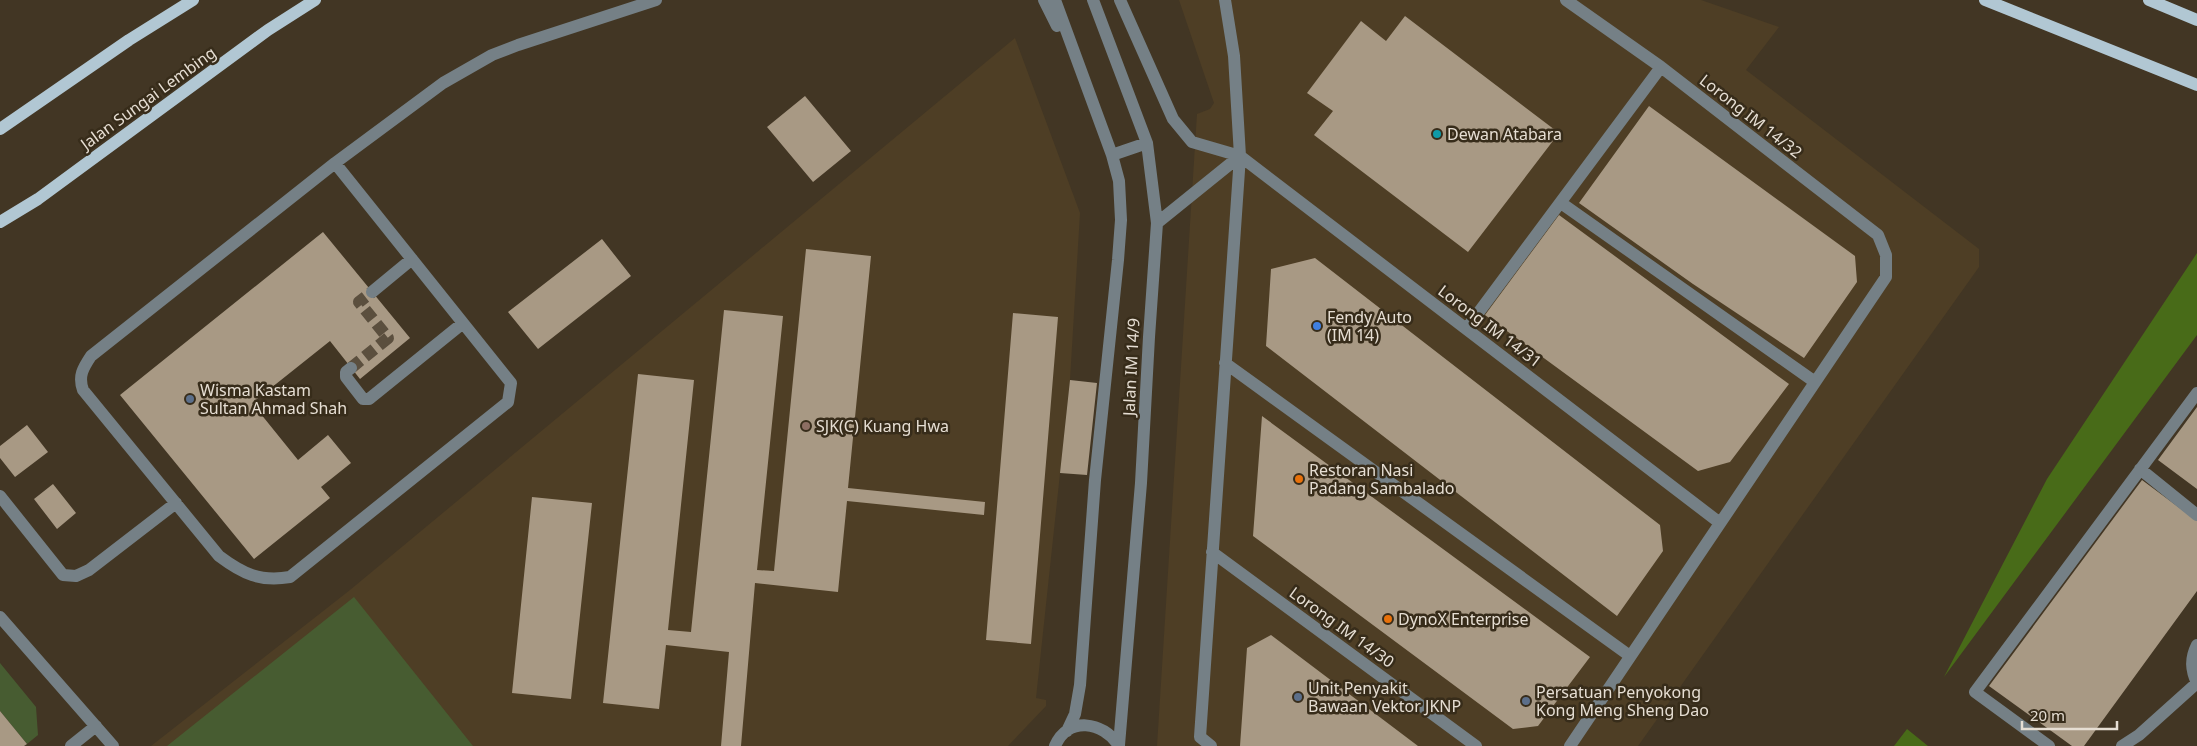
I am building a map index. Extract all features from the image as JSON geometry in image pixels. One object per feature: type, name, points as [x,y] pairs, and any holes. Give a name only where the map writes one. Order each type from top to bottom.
[{"type":"main road","points":[[0,128],[129,40],[193,0]]},
{"type":"main road","name":"Jalan Sungai Lembing","points":[[0,222],[38,198],[268,30],[315,0]]},
{"type":"main road","points":[[1985,0],[2197,85]]},
{"type":"main road","points":[[2149,0],[2197,20]]},
{"type":"street","points":[[335,163],[511,383],[508,402],[290,577],[274,580],[240,572],[219,556],[83,390],[79,379],[84,366],[91,356],[335,163],[443,83],[492,55],[656,0]]},
{"type":"street","points":[[1044,0],[1062,34],[1075,53]]},
{"type":"street","name":"Jalan IM 14/9","points":[[1055,0],[1112,155],[1119,181],[1120,220],[1118,260],[1095,480],[1080,685],[1075,714],[1060,739]]},
{"type":"street","name":"Jalan IM 14/9","points":[[1093,0],[1147,143],[1157,223],[1148,337],[1141,483],[1119,746]]},
{"type":"street","points":[[1120,0],[1174,120],[1192,142],[1240,156]]},
{"type":"street","points":[[1210,746],[1200,738],[1240,156],[1234,56],[1225,0]]},
{"type":"street","name":"Lorong IM 14/32","points":[[1566,0],[1661,67],[1878,235],[1886,255],[1886,277],[1815,382]]},
{"type":"street","points":[[1467,328],[1661,67]]},
{"type":"street","points":[[1112,155],[1147,143]]},
{"type":"street","points":[[1157,223],[1240,156]]},
{"type":"street","name":"Lorong IM 14/31","points":[[1240,156],[1720,523]]},
{"type":"street","points":[[1561,203],[1815,382],[1570,746]]},
{"type":"street","points":[[372,292],[412,260]]},
{"type":"street","points":[[351,368],[346,372],[346,376],[363,399],[369,399],[463,323]]},
{"type":"street","points":[[1225,363],[1630,656]]},
{"type":"street","points":[[2049,746],[1975,692],[2197,392]]},
{"type":"street","points":[[2140,469],[2197,515]]},
{"type":"street","points":[[0,496],[63,575],[76,576],[89,570],[176,503]]},
{"type":"street","name":"Lorong IM 14/30","points":[[1212,552],[1476,746]]},
{"type":"street","points":[[0,617],[113,746]]},
{"type":"street","points":[[2122,746],[2139,735],[2197,684],[2192,657],[2197,645]]},
{"type":"street","points":[[1044,746],[1060,739],[1079,726],[1091,725],[1102,728],[1112,735],[1119,746]]},
{"type":"street","points":[[71,746],[96,726]]},
{"type":"shaded area","points":[[1179,0],[1701,0],[1779,27],[1746,70],[1979,249],[1979,267],[1638,746],[1157,746],[1197,114],[1210,109],[1214,103]]},
{"type":"shaded area","name":"SJK(C) Kuang Hwa","points":[[1015,38],[1080,213],[1070,380],[1036,698],[1046,700],[1046,706],[1008,746],[151,746],[350,590]]},
{"type":"green space","points":[[2197,253],[2197,335],[1944,677],[2047,479]]},
{"type":"green space","points":[[354,597],[473,746],[167,746]]},
{"type":"green space","points":[[0,663],[36,707],[38,735],[27,744],[0,711]]},
{"type":"green space","points":[[1907,729],[1928,746],[1894,746]]},
{"type":"building","name":"Dewan Atabara","points":[[1405,16],[1559,133],[1468,252],[1314,135],[1333,111],[1307,93],[1361,21],[1386,41]]},
{"type":"building","points":[[805,96],[851,151],[813,182],[767,127]]},
{"type":"building","points":[[1649,106],[1855,256],[1857,282],[1804,358],[1693,284],[1579,203]]},
{"type":"building","points":[[1559,215],[1789,384],[1730,462],[1698,471],[1485,315]]},
{"type":"building","name":"Wisma Kastam Sultan Ahmad Shah","points":[[323,232],[410,338],[360,379],[330,341],[252,403],[298,460],[328,435],[351,463],[321,487],[330,498],[254,559],[120,395]]},
{"type":"building","points":[[602,239],[631,276],[538,349],[508,312]]},
{"type":"building","points":[[806,249],[871,256],[848,488],[985,502],[984,515],[847,501],[838,592],[755,583],[741,746],[721,746],[729,652],[666,645],[659,709],[603,703],[638,374],[694,380],[668,630],[691,632],[724,310],[783,316],[757,570],[774,571]]},
{"type":"building","points":[[1315,258],[1660,525],[1663,551],[1617,616],[1266,346],[1271,269]]},
{"type":"building","points":[[1013,313],[1058,317],[1031,644],[986,640]]},
{"type":"building","points":[[1070,380],[1097,383],[1087,475],[1060,473]]},
{"type":"building","points":[[2197,407],[2197,489],[2158,460]]},
{"type":"building","points":[[1262,416],[1590,657],[1538,726],[1513,729],[1253,536]]},
{"type":"building","points":[[27,425],[48,452],[15,477],[0,458],[0,446]]},
{"type":"building","points":[[2142,480],[2197,521],[2197,591],[2084,746],[2072,746],[1989,686]]},
{"type":"building","points":[[53,484],[76,513],[57,529],[34,499]]},
{"type":"building","points":[[532,497],[592,503],[571,699],[512,693]]},
{"type":"building","name":"Unit Penyakit Bawaan Vektor JKNP","points":[[1271,635],[1418,746],[1240,746],[1247,648]]},
{"type":"building","points":[[0,711],[27,744],[24,746],[0,746]]},
{"type":"tunnel","points":[[351,368],[388,338],[359,302],[372,292]]},
{"type":"place","name":"Dewan Atabara","points":[[1437,134]]},
{"type":"place","name":"Fendy Auto (IM 14)","points":[[1317,326]]},
{"type":"place","name":"Wisma Kastam Sultan Ahmad Shah","points":[[190,399]]},
{"type":"place","name":"SJK(C) Kuang Hwa","points":[[806,426]]},
{"type":"place","name":"Restoran Nasi Padang Sambalado","points":[[1299,479]]},
{"type":"place","name":"DynoX Enterprise","points":[[1388,619]]},
{"type":"place","name":"Unit Penyakit Bawaan Vektor JKNP","points":[[1298,697]]},
{"type":"place","name":"Persatuan Penyokong Kong Meng Sheng Dao","points":[[1526,701]]}]
